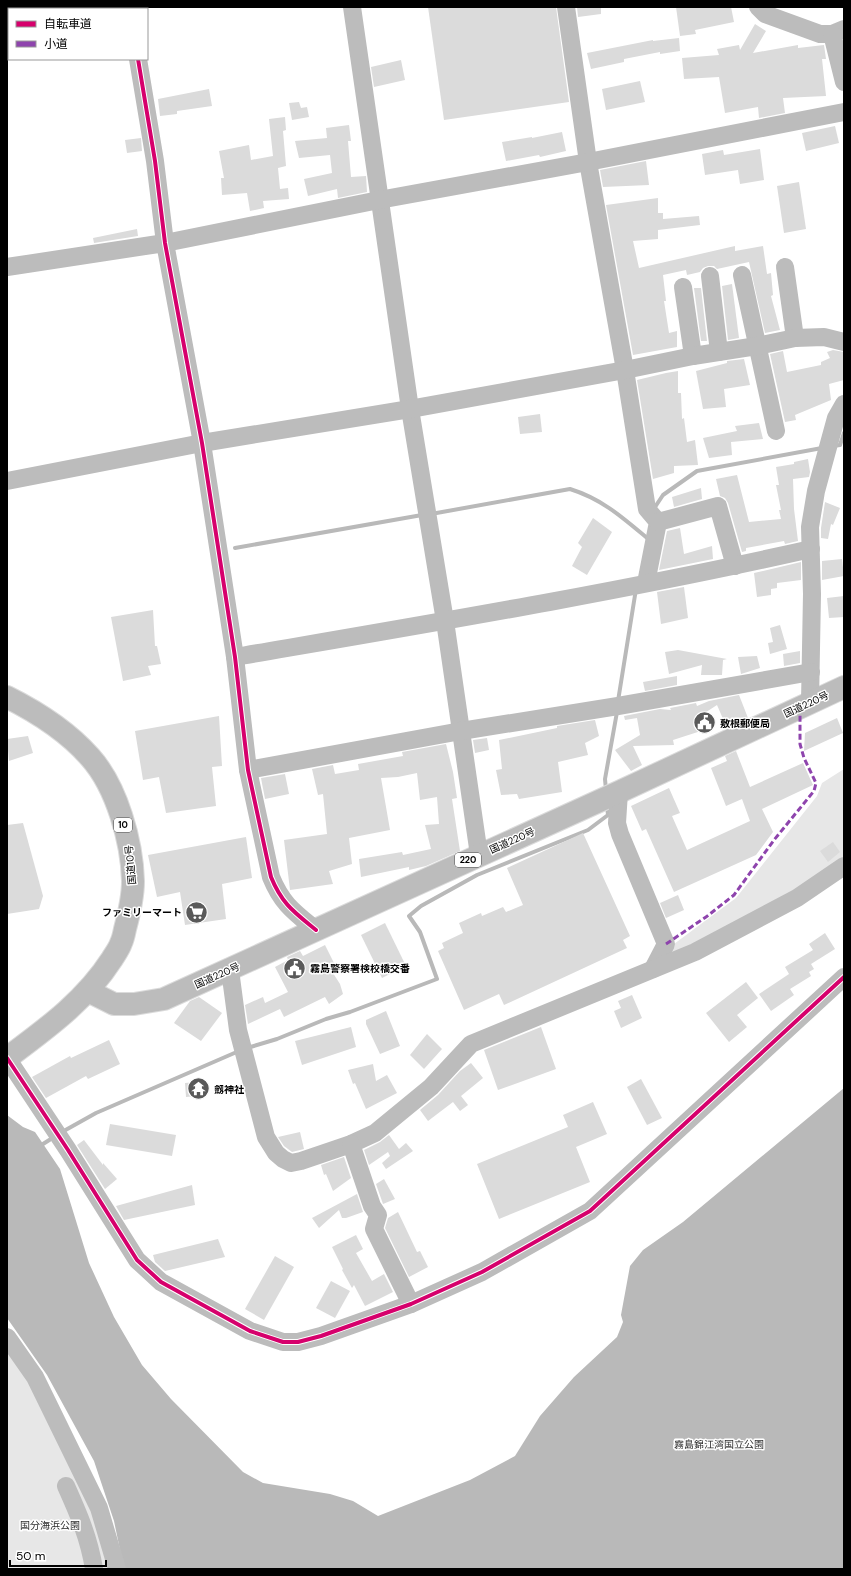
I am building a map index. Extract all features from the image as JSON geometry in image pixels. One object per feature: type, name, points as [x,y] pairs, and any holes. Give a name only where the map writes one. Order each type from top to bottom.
[{"type":"highway","name":"国道220号","points":[[88,991],[114,1004],[134,1004],[164,999],[619,792],[844,687]]},
{"type":"highway","name":"国道10号","points":[[7,697],[40,716],[67,735],[91,758],[105,779],[118,808],[129,846],[133,882],[129,914],[121,944],[104,971],[88,991],[55,1022],[7,1058]]},
{"type":"street","points":[[352,7],[410,409],[446,621],[479,855]]},
{"type":"street","points":[[566,7],[588,162],[625,370],[647,509],[658,522]]},
{"type":"street","points":[[758,7],[765,14],[820,34],[838,32],[844,82]]},
{"type":"street","points":[[138,60],[155,160],[165,243],[202,444],[235,657],[248,770],[271,877],[285,904],[316,930]]},
{"type":"street","points":[[7,267],[165,243],[379,200],[588,162],[844,112]]},
{"type":"street","points":[[785,267],[795,338]]},
{"type":"street","points":[[742,275],[776,432]]},
{"type":"street","points":[[710,276],[719,352]]},
{"type":"street","points":[[683,287],[693,356]]},
{"type":"street","points":[[7,481],[202,444],[410,409],[795,338],[824,337],[844,342]]},
{"type":"street","points":[[810,702],[812,594],[810,527],[816,491],[836,418],[844,404]]},
{"type":"street","points":[[658,522],[718,506],[735,566]]},
{"type":"street","points":[[646,583],[658,522]]},
{"type":"street","points":[[235,657],[446,621],[735,566],[811,549]]},
{"type":"street","points":[[248,770],[461,731],[618,706],[811,672]]},
{"type":"street","points":[[619,792],[617,822],[620,834],[666,944],[653,969]]},
{"type":"street","points":[[230,970],[238,1030],[266,1137],[283,1159],[291,1163],[351,1144],[375,1133],[431,1087],[472,1044],[599,993],[694,952],[797,898],[844,866]]},
{"type":"street","points":[[7,1058],[68,1150],[137,1260],[151,1274],[161,1282],[250,1331],[283,1342],[298,1342],[347,1328],[410,1304],[482,1272],[590,1211],[844,977]]},
{"type":"street","points":[[351,1144],[372,1206],[378,1215],[374,1229],[410,1304]]},
{"type":"street","points":[[7,1337],[35,1377],[99,1508],[117,1569]]},
{"type":"street","points":[[66,1486],[83,1523],[91,1549],[94,1569]]},
{"type":"green space","points":[[844,769],[844,858],[794,895],[665,959],[670,947],[736,898],[817,796],[822,783]]},
{"type":"green space","name":"国分海浜公園","points":[[7,1345],[16,1357],[90,1506],[110,1569],[7,1569]]},
{"type":"shaded area","name":"霧島錦江湾国立公園","points":[[844,1088],[844,1569],[124,1569],[114,1521],[94,1461],[47,1375],[7,1318],[7,1115],[23,1127],[35,1132],[60,1169],[89,1263],[114,1317],[142,1365],[171,1399],[243,1472],[263,1483],[330,1494],[353,1501],[378,1516],[470,1480],[515,1456],[540,1416],[574,1377],[617,1337],[623,1322],[621,1315],[630,1266],[643,1250],[683,1222]]},
{"type":"building","points":[[428,7],[556,7],[569,102],[444,120]]},
{"type":"building","points":[[577,7],[601,7],[601,14],[578,17]]},
{"type":"building","points":[[676,7],[731,7],[734,22],[695,30],[696,34],[680,36]]},
{"type":"building","points":[[755,24],[766,31],[753,53],[798,45],[798,48],[824,45],[826,59],[822,59],[826,96],[783,98],[785,113],[759,118],[758,107],[725,113],[719,77],[684,79],[682,58],[719,55],[717,49],[739,45],[740,50]]},
{"type":"building","points":[[679,38],[680,51],[660,54],[660,52],[624,59],[624,62],[591,69],[587,53],[653,40]]},
{"type":"building","points":[[401,60],[405,80],[374,87],[371,67]]},
{"type":"building","points":[[640,81],[645,102],[606,110],[602,89]]},
{"type":"building","points":[[209,89],[212,106],[177,111],[177,114],[160,116],[158,99]]},
{"type":"building","points":[[299,102],[301,108],[307,107],[309,117],[292,120],[289,103]]},
{"type":"building","points":[[285,117],[286,130],[283,131],[286,166],[278,168],[280,189],[288,188],[289,199],[263,201],[264,208],[250,211],[247,193],[222,195],[221,178],[224,178],[219,151],[249,145],[251,160],[273,156],[269,119]]},
{"type":"building","points":[[349,125],[351,141],[348,141],[351,177],[366,176],[367,192],[338,198],[337,189],[308,196],[304,179],[332,173],[330,155],[299,158],[295,141],[327,138],[326,128]]},
{"type":"building","points":[[835,126],[839,143],[806,151],[802,133]]},
{"type":"building","points":[[562,132],[566,151],[540,157],[539,155],[506,161],[502,142]]},
{"type":"building","points":[[141,138],[142,151],[127,153],[125,140]]},
{"type":"building","points":[[760,149],[764,180],[740,184],[738,170],[705,175],[702,154],[723,150],[724,155]]},
{"type":"building","points":[[646,161],[649,185],[603,187],[600,170]]},
{"type":"building","points":[[799,182],[806,229],[784,233],[777,186]]},
{"type":"building","points":[[658,198],[658,213],[663,213],[663,219],[699,216],[700,225],[658,230],[658,239],[633,241],[639,268],[735,246],[735,251],[763,246],[767,274],[771,273],[773,295],[771,296],[780,330],[765,333],[749,262],[717,269],[714,266],[708,266],[703,268],[700,272],[687,275],[686,270],[663,275],[666,301],[664,301],[669,333],[677,331],[677,347],[633,355],[606,205]]},
{"type":"building","points":[[137,229],[138,236],[94,243],[93,238]]},
{"type":"building","points":[[732,284],[739,338],[728,340],[722,286]]},
{"type":"building","points":[[694,288],[701,288],[707,341],[701,341]]},
{"type":"building","points":[[833,350],[844,352],[844,380],[829,384],[831,400],[795,415],[796,420],[785,422],[770,354],[783,351],[787,372],[821,365],[821,362],[830,358],[827,352]]},
{"type":"building","points":[[744,359],[750,385],[724,389],[726,407],[703,409],[696,371],[727,363],[727,361]]},
{"type":"building","points":[[678,371],[678,393],[681,393],[682,419],[684,418],[687,442],[695,440],[698,465],[674,466],[674,473],[653,479],[637,380]]},
{"type":"building","points":[[540,414],[542,432],[520,434],[518,417]]},
{"type":"building","points":[[759,423],[763,439],[731,442],[732,455],[709,458],[703,438],[737,431],[735,426]]},
{"type":"building","points":[[808,459],[810,472],[809,477],[793,479],[794,509],[798,541],[785,544],[784,541],[746,548],[746,551],[742,552],[728,503],[725,498],[720,496],[716,479],[737,475],[749,522],[781,519],[779,510],[781,510],[776,485],[779,485],[776,467],[794,464],[794,462]]},
{"type":"building","points":[[701,488],[702,499],[674,507],[672,497]]},
{"type":"building","points":[[825,502],[840,508],[833,525],[831,524],[828,539],[821,538]]},
{"type":"building","points":[[593,518],[612,532],[587,575],[572,566],[582,547],[578,543]]},
{"type":"building","points":[[680,528],[684,554],[712,546],[713,559],[659,570],[667,531]]},
{"type":"building","points":[[842,559],[844,576],[822,580],[822,561]]},
{"type":"building","points":[[801,562],[801,580],[777,583],[777,588],[771,589],[771,595],[757,597],[754,573]]},
{"type":"building","points":[[684,587],[688,618],[661,624],[657,592]]},
{"type":"building","points":[[844,596],[844,617],[829,618],[827,598]]},
{"type":"building","points":[[153,610],[155,646],[157,646],[161,664],[148,666],[151,675],[123,681],[111,617]]},
{"type":"building","points":[[780,625],[787,649],[770,654],[768,643],[773,642],[770,628]]},
{"type":"building","points":[[678,650],[727,659],[723,660],[722,675],[701,675],[702,665],[669,674],[665,652]]},
{"type":"building","points":[[800,651],[800,663],[784,666],[783,654]]},
{"type":"building","points":[[757,656],[760,668],[741,674],[738,657]]},
{"type":"building","points":[[677,676],[677,685],[645,691],[643,682]]},
{"type":"building","points":[[739,695],[748,718],[727,728],[717,705],[697,718],[704,730],[673,740],[674,745],[633,746],[642,765],[631,771],[615,750],[640,735],[637,718],[625,720],[624,716],[660,709],[671,710],[670,708],[696,703],[697,706],[709,701]]},
{"type":"building","points":[[219,716],[222,766],[212,767],[216,806],[166,813],[159,777],[143,780],[135,731]]},
{"type":"building","points":[[837,718],[843,733],[804,751],[805,733]]},
{"type":"building","points":[[595,720],[599,736],[585,743],[588,755],[558,762],[562,792],[519,799],[517,794],[501,795],[496,770],[502,769],[499,740],[557,728],[557,726]]},
{"type":"building","points":[[28,736],[33,753],[9,761],[7,739]]},
{"type":"building","points":[[487,738],[489,750],[475,753],[473,740]]},
{"type":"building","points":[[446,744],[453,772],[457,798],[452,799],[460,851],[426,866],[409,870],[409,867],[361,877],[359,859],[402,852],[403,855],[431,849],[425,825],[439,824],[437,797],[420,800],[417,773],[398,777],[381,778],[390,830],[349,838],[352,864],[329,871],[333,884],[290,890],[284,840],[327,834],[323,794],[318,795],[312,769],[333,765],[335,774],[359,770],[358,764],[403,756],[402,752]]},
{"type":"building","points":[[736,751],[750,787],[803,763],[813,785],[762,809],[773,832],[756,855],[674,892],[646,829],[642,831],[631,806],[669,788],[680,813],[672,816],[687,850],[750,821],[742,799],[726,806],[711,768],[727,761],[725,756]]},
{"type":"building","points":[[285,774],[289,794],[265,799],[261,778]]},
{"type":"building","points":[[23,823],[43,896],[39,909],[7,914],[7,825]]},
{"type":"building","points":[[583,833],[630,936],[623,940],[627,948],[504,1005],[499,994],[464,1010],[438,951],[444,948],[442,943],[463,933],[459,923],[481,913],[482,916],[503,907],[506,912],[523,905],[507,868]]},
{"type":"building","points":[[246,837],[252,878],[222,884],[226,919],[185,925],[180,892],[157,897],[148,855]]},
{"type":"building","points":[[833,842],[840,852],[828,862],[820,851]]},
{"type":"building","points":[[678,895],[684,910],[666,918],[660,903]]},
{"type":"building","points":[[385,923],[406,966],[382,978],[361,935]]},
{"type":"building","points":[[825,933],[835,949],[811,964],[814,969],[809,972],[811,976],[790,989],[794,995],[771,1011],[759,994],[789,974],[785,967],[813,950],[809,944]]},
{"type":"building","points":[[325,945],[336,967],[331,970],[340,984],[343,994],[329,1004],[325,997],[284,1017],[280,1009],[248,1024],[245,1005],[263,997],[265,1003],[288,992],[275,967],[288,960],[287,957],[300,951],[303,956]]},
{"type":"building","points":[[746,982],[758,998],[737,1015],[747,1027],[729,1042],[706,1013]]},
{"type":"building","points":[[632,995],[642,1018],[621,1028],[614,1011],[621,1008],[618,1001]]},
{"type":"building","points":[[199,997],[222,1013],[201,1041],[174,1023],[190,1001]]},
{"type":"building","points":[[386,1011],[400,1046],[380,1054],[366,1024],[366,1020]]},
{"type":"building","points":[[351,1027],[356,1047],[302,1065],[295,1041]]},
{"type":"building","points":[[541,1027],[556,1069],[498,1090],[484,1050]]},
{"type":"building","points":[[427,1034],[442,1049],[424,1069],[410,1055]]},
{"type":"building","points":[[109,1040],[120,1064],[88,1079],[86,1076],[46,1098],[32,1077],[70,1056],[71,1058]]},
{"type":"building","points":[[471,1063],[483,1078],[461,1096],[468,1105],[460,1111],[453,1102],[428,1121],[420,1110],[438,1095],[460,1071]]},
{"type":"building","points":[[373,1064],[376,1081],[387,1075],[397,1093],[366,1109],[355,1083],[353,1084],[348,1070]]},
{"type":"building","points":[[641,1079],[662,1118],[647,1125],[627,1087]]},
{"type":"building","points":[[207,1081],[208,1095],[186,1097],[185,1083]]},
{"type":"building","points":[[593,1102],[607,1134],[576,1147],[590,1182],[499,1219],[477,1164],[568,1127],[563,1115]]},
{"type":"building","points":[[110,1124],[176,1135],[172,1156],[106,1145]]},
{"type":"building","points":[[300,1132],[304,1149],[292,1152],[284,1146],[278,1137]]},
{"type":"building","points":[[389,1135],[399,1149],[406,1143],[413,1151],[386,1169],[382,1163],[390,1156],[388,1152],[369,1165],[364,1150],[380,1142]]},
{"type":"building","points":[[84,1140],[103,1165],[103,1163],[117,1179],[105,1189],[77,1145]]},
{"type":"building","points":[[344,1157],[351,1178],[333,1191],[326,1174],[324,1175],[321,1165]]},
{"type":"building","points":[[384,1179],[395,1199],[383,1204],[376,1184]]},
{"type":"building","points":[[192,1185],[195,1205],[124,1220],[116,1206]]},
{"type":"building","points":[[357,1194],[363,1212],[342,1218],[339,1210],[319,1228],[312,1218]]},
{"type":"building","points":[[398,1212],[417,1252],[420,1251],[428,1267],[409,1277],[385,1228],[388,1218]]},
{"type":"building","points":[[356,1235],[363,1249],[356,1253],[372,1281],[384,1274],[393,1292],[365,1306],[354,1285],[352,1288],[332,1247]]},
{"type":"building","points":[[218,1239],[225,1257],[165,1271],[155,1262],[153,1255]]},
{"type":"building","points":[[275,1256],[294,1267],[264,1320],[245,1309]]},
{"type":"building","points":[[331,1281],[350,1291],[335,1318],[316,1308]]},
{"type":"waterway","points":[[833,446],[840,445],[844,433]]},
{"type":"waterway","points":[[653,510],[663,495],[697,471],[822,448]]},
{"type":"waterway","points":[[431,514],[570,489],[602,503],[647,538]]},
{"type":"waterway","points":[[235,548],[422,515]]},
{"type":"waterway","points":[[618,701],[636,589]]},
{"type":"waterway","points":[[606,790],[605,779],[617,712]]},
{"type":"waterway","points":[[247,1048],[277,1039],[326,1019],[350,1012],[437,979],[420,932],[409,916],[421,906],[477,875],[588,830],[608,815],[607,805]]},
{"type":"waterway","points":[[62,1132],[96,1113],[239,1051]]},
{"type":"waterway","points":[[43,1144],[54,1137]]},
{"type":"marked path","points":[[666,944],[706,917],[734,895],[774,840],[814,791],[816,783],[804,758],[800,744],[800,707]]},
{"type":"cycle path","points":[[138,60],[155,161],[165,243],[202,443],[235,657],[248,770],[271,877],[275,886],[289,907],[316,930]]},
{"type":"cycle path","points":[[7,1058],[68,1150],[137,1260],[161,1282],[250,1331],[283,1342],[298,1342],[321,1336],[411,1304],[482,1272],[590,1211],[844,977]]},
{"type":"place","name":"敷根郵便局","points":[[704,723]]},
{"type":"place","name":"ファミリーマート","points":[[197,912]]},
{"type":"place","name":"霧島警察署検校橋交番","points":[[294,968]]},
{"type":"place","name":"劔神社","points":[[199,1089]]}]
